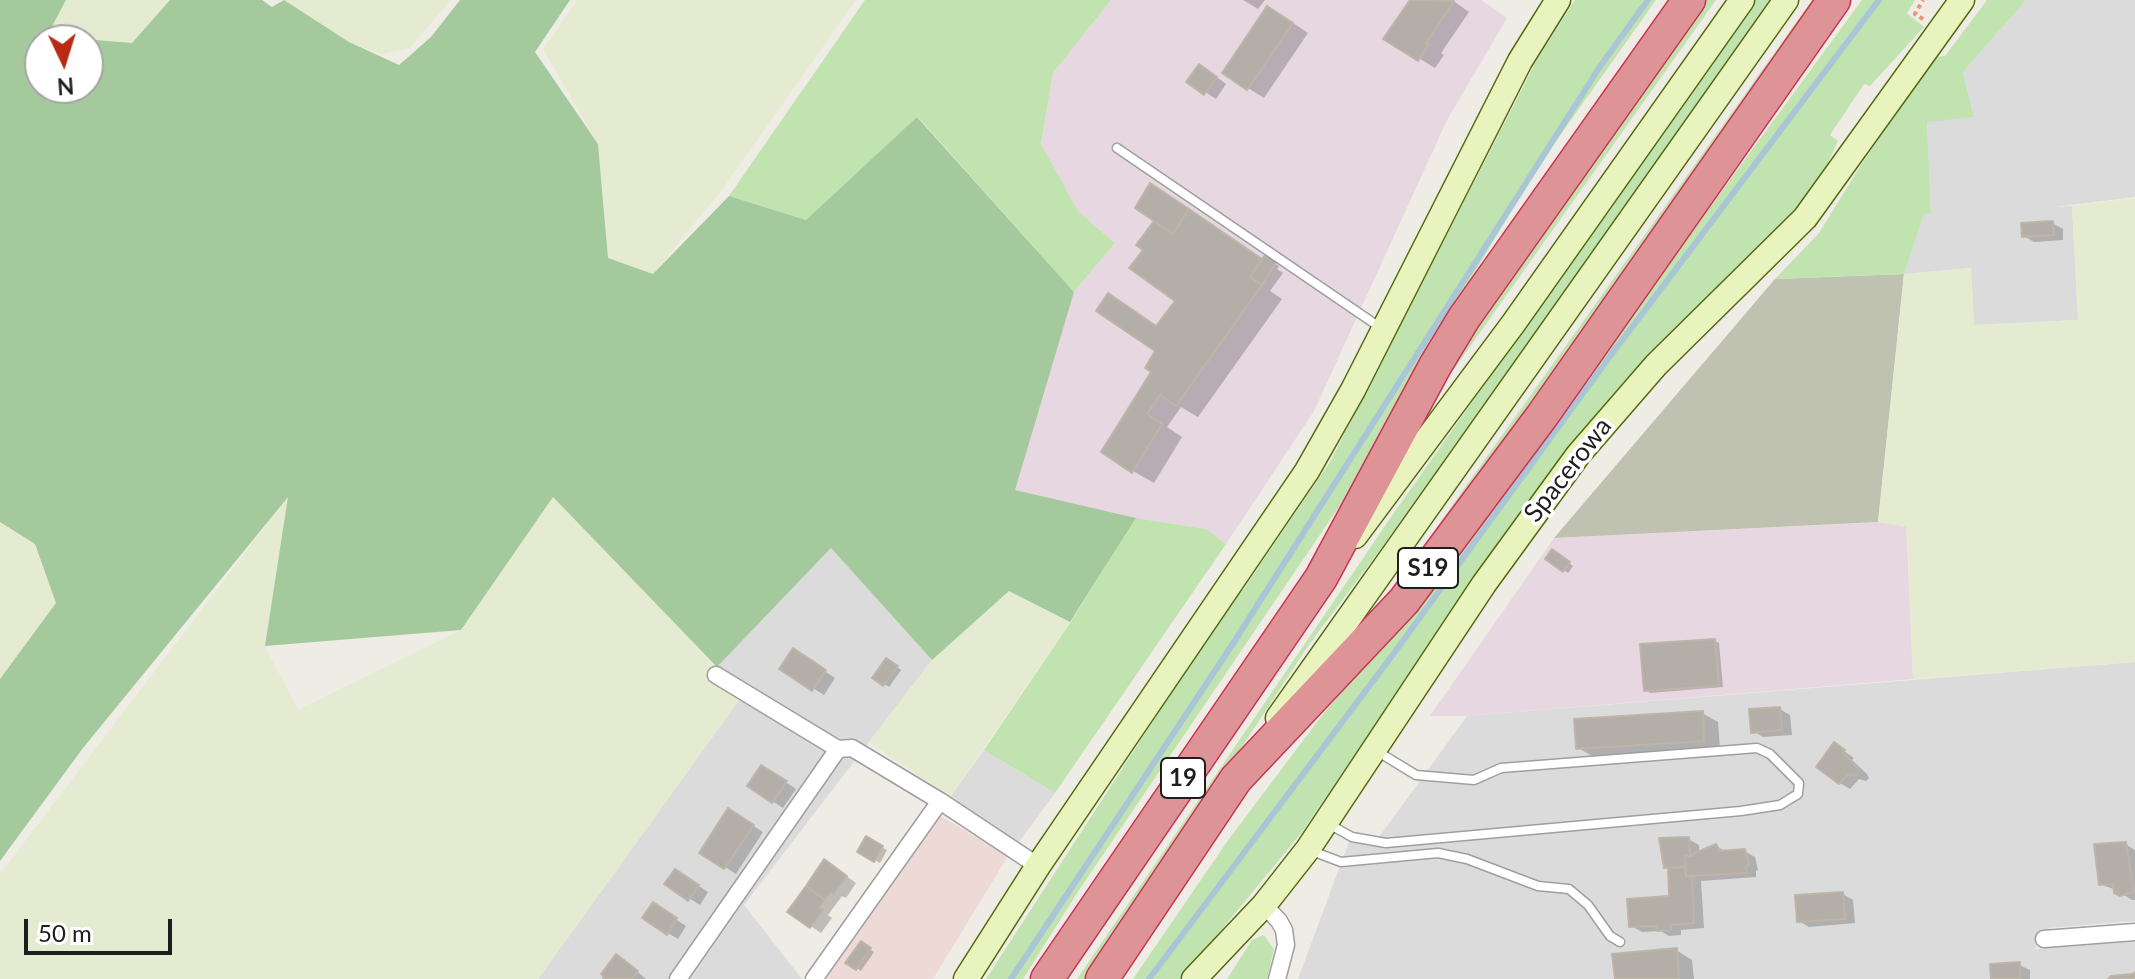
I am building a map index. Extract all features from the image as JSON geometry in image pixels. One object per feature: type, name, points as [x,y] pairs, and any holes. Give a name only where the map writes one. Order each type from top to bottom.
[{"type":"highway","points":[[1321,578],[1464,318],[1689,0]]},
{"type":"highway","name":"S19","points":[[1236,779],[1404,601],[1542,416],[1834,0]]},
{"type":"highway","name":"19","points":[[1047,979],[1321,578]]},
{"type":"highway","name":"19","points":[[1102,979],[1236,779]]},
{"type":"street","points":[[966,979],[1038,866],[1307,471],[1353,390],[1520,61],[1558,0]]},
{"type":"street","points":[[1321,578],[1375,512],[1452,403],[1513,324],[1742,0]]},
{"type":"street","points":[[1236,779],[1786,0]]},
{"type":"street","name":"Spacerowa","points":[[1194,979],[1264,905],[1308,849],[1484,584],[1578,455],[1656,365],[1805,218],[1962,0]]},
{"type":"street","points":[[716,675],[838,749],[852,748],[1038,866]]},
{"type":"street","points":[[678,979],[838,749]]},
{"type":"street","points":[[814,979],[940,801]]},
{"type":"street","points":[[1264,905],[1284,930],[1286,945],[1277,979]]},
{"type":"street","points":[[2044,939],[2135,932]]},
{"type":"lane","points":[[1117,148],[1383,330]]},
{"type":"lane","points":[[1326,822],[1352,837],[1386,843],[1741,811],[1780,805],[1798,794],[1799,783],[1770,754],[1757,748],[1501,768],[1474,780],[1416,775],[1396,766],[1374,750]]},
{"type":"lane","points":[[1308,849],[1341,862],[1438,853],[1467,859],[1538,886],[1569,889],[1588,905],[1610,936],[1620,942]]},
{"type":"path","points":[[1915,14],[1923,0]]},
{"type":"shaded area","points":[[66,0],[170,0],[132,43],[104,41],[104,24],[53,24]]},
{"type":"shaded area","points":[[284,0],[451,0],[410,48],[382,54],[349,42]]},
{"type":"shaded area","points":[[577,0],[856,0],[721,191],[653,274],[608,258],[598,144],[543,49]]},
{"type":"shaded area","points":[[1111,0],[1481,0],[1507,18],[1447,120],[1314,411],[1226,544],[1206,529],[1136,518],[1014,490],[1074,292],[1115,243],[1078,211],[1041,145],[1053,73]]},
{"type":"shaded area","points":[[2026,0],[2135,0],[2135,197],[2055,207],[2072,206],[2078,320],[1974,325],[1971,268],[1904,274],[1924,214],[1931,213],[1927,121],[1974,116],[1963,72]]},
{"type":"shaded area","points":[[2135,198],[2135,662],[1913,679],[1907,527],[1878,522],[1904,274],[1971,268],[1974,325],[2078,320],[2072,206]]},
{"type":"shaded area","points":[[1904,274],[1878,522],[1554,538],[1775,279]]},
{"type":"shaded area","points":[[289,495],[265,646],[298,710],[461,630],[553,497],[717,667],[747,689],[538,979],[0,979],[0,874]]},
{"type":"shaded area","points":[[1906,521],[1913,679],[1467,716],[1430,716],[1554,538]]},
{"type":"shaded area","points":[[0,522],[35,544],[56,603],[0,679]]},
{"type":"shaded area","points":[[831,548],[932,660],[744,905],[802,979],[538,979],[747,689],[717,667]]},
{"type":"shaded area","points":[[1009,591],[1070,622],[950,797],[869,742],[932,660]]},
{"type":"shaded area","points":[[2135,662],[2135,921],[2049,928],[2035,949],[2135,941],[2135,979],[1298,979],[1349,842],[1374,844],[1467,716]]},
{"type":"shaded area","points":[[984,750],[1055,793],[1019,842],[950,797]]},
{"type":"shaded area","points":[[930,810],[1008,856],[933,979],[820,979]]},
{"type":"green space","points":[[0,0],[66,0],[53,24],[24,24],[24,104],[104,104],[104,41],[132,43],[170,0],[262,0],[272,7],[284,0],[349,42],[399,65],[431,37],[460,0],[570,0],[535,52],[598,144],[608,258],[653,274],[729,196],[806,220],[917,117],[1074,292],[1015,490],[1136,518],[1070,622],[1009,591],[932,660],[831,548],[717,667],[553,497],[461,630],[265,646],[288,497],[83,748],[0,861],[0,679],[56,603],[35,544],[0,522]]},
{"type":"green space","points":[[865,0],[1111,0],[1053,73],[1041,144],[1078,211],[1115,243],[1074,292],[918,117],[806,220],[729,196]]},
{"type":"green space","points":[[1575,0],[1656,0],[1537,168],[1440,330],[1355,483],[1079,890],[1023,979],[986,979],[1238,590],[1243,590],[1330,462],[1537,60]]},
{"type":"green space","points":[[1701,0],[1716,0],[1447,379],[1441,374]]},
{"type":"green space","points":[[1755,0],[1773,0],[1308,646],[1090,979],[1077,979],[1389,520]]},
{"type":"green space","points":[[1812,0],[1824,0],[1734,129],[1376,618],[1441,521]]},
{"type":"green space","points":[[1862,0],[1915,0],[1907,13],[1924,27],[1870,86],[1864,84],[1830,135],[1838,141],[1821,178],[1798,209],[1626,379],[1472,582],[1302,832],[1181,979],[1133,979],[1229,839],[1320,718],[1446,567]]},
{"type":"green space","points":[[1987,0],[2026,0],[1963,72],[1974,117],[1927,122],[1931,213],[1924,214],[1904,274],[1775,279],[1819,233],[1935,57],[1945,56]]},
{"type":"green space","points":[[1136,518],[1206,529],[1226,544],[1055,793],[984,750]]},
{"type":"green space","points":[[1264,935],[1274,949],[1267,979],[1227,979],[1252,940]]},
{"type":"building","points":[[1410,0],[1454,1],[1426,43],[1429,44],[1418,61],[1383,39]]},
{"type":"building","points":[[1267,6],[1293,23],[1247,90],[1222,73]]},
{"type":"building","points":[[1199,64],[1217,77],[1204,95],[1186,82]]},
{"type":"building","points":[[1150,183],[1189,209],[1173,234],[1135,208]]},
{"type":"building","points":[[1189,209],[1262,259],[1250,277],[1262,285],[1176,406],[1160,395],[1147,414],[1162,424],[1132,473],[1101,452],[1151,372],[1145,368],[1155,351],[1096,311],[1108,293],[1156,326],[1175,301],[1129,268],[1143,250],[1136,245],[1154,221],[1173,234]]},
{"type":"building","points":[[2053,221],[2054,235],[2022,237],[2021,223]]},
{"type":"building","points":[[1265,255],[1276,262],[1262,285],[1250,277]]},
{"type":"building","points":[[1552,549],[1570,562],[1563,572],[1545,559]]},
{"type":"building","points":[[1715,639],[1719,686],[1644,691],[1640,644]]},
{"type":"building","points":[[793,648],[826,670],[812,691],[779,669]]},
{"type":"building","points":[[886,658],[898,666],[883,686],[872,678]]},
{"type":"building","points":[[1780,707],[1782,730],[1751,733],[1749,709]]},
{"type":"building","points":[[1703,711],[1704,741],[1576,749],[1574,719]]},
{"type":"building","points":[[1834,742],[1845,750],[1843,753],[1859,769],[1857,775],[1848,775],[1839,784],[1816,767]]},
{"type":"building","points":[[761,765],[787,781],[772,803],[747,786]]},
{"type":"building","points":[[728,808],[754,825],[724,869],[699,853]]},
{"type":"building","points":[[866,836],[883,846],[874,862],[857,852]]},
{"type":"building","points":[[1689,837],[1690,856],[1685,856],[1685,867],[1664,868],[1659,838]]},
{"type":"building","points":[[2126,842],[2134,892],[2120,896],[2114,893],[2113,884],[2099,885],[2094,844]]},
{"type":"building","points":[[1716,844],[1720,851],[1745,849],[1749,865],[1746,866],[1747,873],[1686,876],[1685,856],[1693,856]]},
{"type":"building","points":[[824,859],[847,876],[834,894],[831,892],[825,900],[806,886]]},
{"type":"building","points":[[1685,867],[1686,876],[1692,876],[1694,923],[1671,925],[1671,930],[1657,931],[1656,926],[1629,927],[1627,899],[1669,896],[1668,868]]},
{"type":"building","points":[[675,869],[699,885],[688,901],[664,884]]},
{"type":"building","points":[[806,886],[825,900],[819,908],[823,910],[810,928],[787,912]]},
{"type":"building","points":[[1843,892],[1845,919],[1797,922],[1795,895]]},
{"type":"building","points":[[653,902],[677,918],[667,935],[642,918]]},
{"type":"building","points":[[861,941],[871,948],[856,970],[845,963]]},
{"type":"building","points":[[1677,948],[1679,979],[1615,979],[1612,954]]},
{"type":"building","points":[[616,954],[638,971],[632,979],[603,979],[601,974]]},
{"type":"building","points":[[2020,962],[2021,979],[1991,979],[1990,964]]},
{"type":"building","points":[[2135,972],[2135,979],[2108,979],[2111,976]]},
{"type":"waterway","points":[[1011,979],[1234,642],[1601,65],[1648,0]]},
{"type":"waterway","points":[[1149,979],[1394,653],[1605,363],[1879,0]]}]
